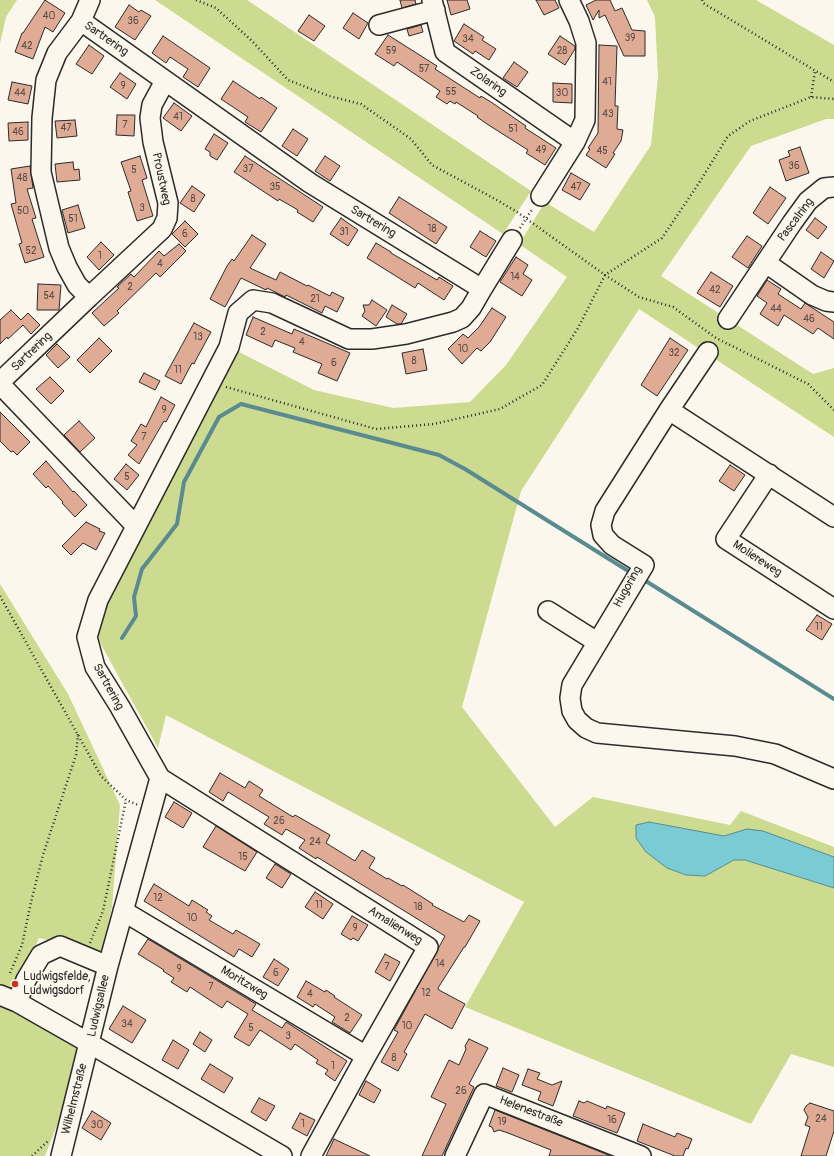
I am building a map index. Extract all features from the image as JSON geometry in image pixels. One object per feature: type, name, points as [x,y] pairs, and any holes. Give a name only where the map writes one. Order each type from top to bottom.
[{"type":"street","points":[[81,21],[90,0]]},
{"type":"street","points":[[541,196],[575,142],[586,120],[586,43],[579,21],[569,0]]},
{"type":"street","points":[[378,26],[433,5]]},
{"type":"street","name":"Zolaring","points":[[433,5],[445,52],[575,142]]},
{"type":"street","name":"Sartrering","points":[[136,526],[0,383],[89,297],[77,285],[59,248],[41,172],[42,118],[46,80],[57,53],[81,21],[310,183],[482,289]]},
{"type":"street","name":"Proustweg","points":[[89,297],[162,229],[167,218],[168,203],[153,142],[150,118],[152,105],[165,81]]},
{"type":"street","name":"Pascalring","points":[[728,319],[808,201],[824,188],[834,187]]},
{"type":"street","name":"Sartrering","points":[[160,778],[120,707],[95,667],[87,637],[98,600],[228,347],[238,312],[253,300],[272,303],[349,339],[372,339],[406,334],[453,322],[462,318],[471,308],[512,240]]},
{"type":"street","points":[[766,263],[812,296],[834,302]]},
{"type":"street","points":[[712,345],[669,410],[834,517]]},
{"type":"street","name":"Hugoring","points":[[669,410],[605,511],[601,525],[603,535],[612,545],[644,565],[572,684],[570,698],[572,711],[577,720],[586,728],[597,733],[735,746],[775,754],[834,779]]},
{"type":"street","name":"Moliereweg","points":[[769,474],[726,539],[834,609]]},
{"type":"street","points":[[548,611],[597,642]]},
{"type":"street","name":"Ludwigsallee","points":[[160,778],[108,966],[89,1043],[282,1156]]},
{"type":"street","name":"Amalienweg","points":[[160,778],[428,947],[311,1156]]},
{"type":"street","name":"Moritzweg","points":[[123,911],[366,1056]]},
{"type":"street","points":[[89,1043],[9,998],[26,980],[41,955],[60,946],[108,966]]},
{"type":"street","name":"Wilhelmstraße","points":[[61,1156],[89,1043]]},
{"type":"street","name":"Helenestraße","points":[[455,1156],[484,1094],[641,1156]]},
{"type":"path","points":[[196,0],[216,8],[252,41],[288,80],[329,96],[361,104],[411,139],[432,166],[496,200],[526,218],[639,298],[673,306],[712,345],[808,384],[834,410]]},
{"type":"path","points":[[702,0],[703,3],[834,82]]},
{"type":"path","points":[[811,97],[815,71]]},
{"type":"path","points":[[211,379],[223,386],[376,429],[434,424],[500,409],[542,385],[578,328],[605,275],[662,238],[728,136],[750,121],[811,97],[834,98]]},
{"type":"path","points":[[512,240],[541,196]]},
{"type":"path","points":[[0,596],[101,776],[126,800],[138,805],[140,800]]},
{"type":"path","points":[[9,977],[22,945],[31,902],[44,855],[76,754],[78,734]]},
{"type":"path","points":[[84,956],[103,911],[126,800]]},
{"type":"green space","points":[[0,0],[17,0],[6,17],[0,43]]},
{"type":"green space","points":[[155,0],[247,0],[531,191],[503,234]]},
{"type":"green space","points":[[647,0],[756,0],[834,45],[834,119],[826,119],[751,146],[661,276],[813,374],[834,368],[834,437],[639,309],[521,491],[462,707],[555,827],[593,797],[730,825],[741,811],[834,847],[834,857],[763,831],[724,837],[649,822],[667,868],[686,875],[705,876],[734,860],[745,860],[834,888],[834,1067],[791,1054],[751,1124],[465,1007],[524,902],[166,715],[158,748],[98,639],[108,593],[229,347],[314,390],[393,408],[470,402],[506,365],[567,277],[519,244],[545,202],[594,232],[651,145],[658,77],[655,17]]},
{"type":"green space","points":[[0,584],[68,694],[120,805],[112,907],[101,952],[39,938],[10,1003],[89,1043],[45,1156],[0,1156]]},
{"type":"water","points":[[649,822],[724,836],[747,829],[763,831],[834,857],[834,888],[745,860],[734,860],[705,876],[686,875],[667,868],[646,852],[636,838],[636,825]]},
{"type":"building","points":[[45,0],[65,13],[53,32],[45,27],[33,59],[15,52],[22,33]]},
{"type":"building","points":[[400,0],[415,0],[416,4],[402,8]]},
{"type":"building","points":[[447,0],[467,0],[470,9],[451,15]]},
{"type":"building","points":[[536,0],[555,0],[559,8],[544,15]]},
{"type":"building","points":[[596,0],[610,0],[615,11],[622,8],[632,30],[645,31],[645,56],[624,56],[605,15],[599,18],[599,10],[593,20],[586,5]]},
{"type":"building","points":[[129,5],[139,12],[141,10],[151,16],[135,40],[115,27]]},
{"type":"building","points":[[353,13],[368,23],[359,39],[343,28]]},
{"type":"building","points":[[309,15],[325,26],[314,41],[298,31]]},
{"type":"building","points":[[464,24],[484,37],[482,40],[496,49],[489,60],[475,51],[473,54],[454,41]]},
{"type":"building","points":[[421,25],[423,32],[409,36],[407,29]]},
{"type":"building","points":[[388,35],[437,66],[435,69],[480,98],[481,96],[491,102],[526,126],[525,128],[556,148],[545,165],[526,153],[528,150],[456,102],[455,104],[450,101],[447,104],[436,97],[440,91],[397,62],[394,66],[375,54]]},
{"type":"building","points":[[163,36],[210,68],[198,87],[183,77],[188,69],[170,57],[166,63],[152,53]]},
{"type":"building","points":[[560,36],[575,46],[575,49],[565,65],[548,54]]},
{"type":"building","points":[[89,45],[104,56],[92,74],[76,64]]},
{"type":"building","points":[[599,45],[617,46],[615,106],[618,106],[617,129],[623,130],[621,141],[606,168],[586,155],[590,149],[588,148],[598,133]]},
{"type":"building","points":[[514,62],[528,72],[517,87],[503,78]]},
{"type":"building","points":[[120,73],[136,84],[127,99],[110,87]]},
{"type":"building","points":[[233,81],[260,99],[261,97],[277,108],[261,132],[245,122],[248,117],[221,99]]},
{"type":"building","points":[[12,82],[32,86],[28,104],[8,100]]},
{"type":"building","points":[[553,83],[572,84],[572,103],[553,102]]},
{"type":"building","points":[[174,103],[192,116],[181,131],[163,118]]},
{"type":"building","points":[[117,115],[135,115],[134,136],[116,135]]},
{"type":"building","points":[[75,120],[77,136],[57,138],[55,121]]},
{"type":"building","points":[[28,122],[28,140],[9,141],[8,123]]},
{"type":"building","points":[[293,129],[308,139],[297,156],[282,146]]},
{"type":"building","points":[[214,134],[228,143],[217,160],[210,156],[210,152],[205,149]]},
{"type":"building","points":[[800,147],[809,173],[786,181],[779,160],[790,156],[788,151]]},
{"type":"building","points":[[140,156],[147,178],[142,180],[153,216],[137,221],[128,192],[131,191],[121,162]]},
{"type":"building","points":[[245,156],[323,207],[313,222],[297,212],[298,210],[279,199],[278,201],[234,172]]},
{"type":"building","points":[[325,156],[340,166],[330,181],[315,171]]},
{"type":"building","points":[[73,162],[74,170],[79,169],[80,180],[57,182],[55,164]]},
{"type":"building","points":[[30,166],[33,188],[27,189],[36,218],[32,219],[44,257],[25,263],[19,244],[22,243],[11,204],[16,203],[11,169]]},
{"type":"building","points":[[571,173],[590,184],[580,200],[562,190]]},
{"type":"building","points":[[192,186],[205,195],[194,212],[180,203]]},
{"type":"building","points":[[770,187],[786,198],[768,224],[753,213]]},
{"type":"building","points":[[399,197],[447,227],[436,244],[389,213]]},
{"type":"building","points":[[78,205],[85,228],[68,233],[62,210]]},
{"type":"building","points":[[341,218],[358,230],[348,246],[330,234]]},
{"type":"building","points":[[815,218],[827,227],[818,239],[806,230]]},
{"type":"building","points":[[185,221],[198,234],[185,247],[172,234]]},
{"type":"building","points":[[480,231],[496,241],[486,257],[470,247]]},
{"type":"building","points":[[252,235],[266,244],[250,268],[276,280],[280,272],[330,296],[332,292],[344,298],[337,312],[325,306],[322,313],[286,295],[285,297],[267,288],[266,290],[241,278],[225,307],[210,299],[227,266],[232,259],[234,261]]},
{"type":"building","points":[[747,236],[762,246],[748,268],[732,257]]},
{"type":"building","points":[[101,242],[114,255],[99,270],[87,257]]},
{"type":"building","points":[[376,243],[437,280],[439,277],[453,286],[444,300],[418,283],[415,288],[367,258]]},
{"type":"building","points":[[179,244],[186,251],[160,277],[156,273],[117,311],[119,313],[104,326],[92,313],[119,288],[117,287],[131,274],[134,277],[159,251],[164,256]]},
{"type":"building","points":[[821,252],[834,261],[824,278],[811,269]]},
{"type":"building","points":[[516,257],[528,265],[523,274],[532,280],[522,296],[500,282]]},
{"type":"building","points":[[711,272],[733,286],[720,307],[697,293]]},
{"type":"building","points":[[767,280],[781,289],[778,294],[801,309],[805,303],[834,322],[834,339],[818,328],[813,334],[784,315],[778,326],[760,314],[767,303],[757,296]]},
{"type":"building","points":[[38,284],[61,285],[59,310],[37,310]]},
{"type":"building","points":[[372,300],[387,310],[376,326],[362,316],[365,311],[363,305],[369,305]]},
{"type":"building","points":[[392,305],[407,314],[401,324],[397,324],[386,317]]},
{"type":"building","points":[[492,308],[506,317],[490,342],[481,351],[477,348],[462,364],[448,349],[463,334],[468,338],[479,327]]},
{"type":"building","points":[[11,310],[21,320],[28,313],[40,325],[31,334],[23,325],[8,339],[7,337],[0,344],[0,320]]},
{"type":"building","points":[[253,317],[292,334],[294,329],[350,353],[337,381],[318,373],[322,364],[293,352],[295,348],[275,340],[272,347],[246,335]]},
{"type":"building","points":[[194,323],[211,332],[194,364],[192,363],[181,384],[165,376]]},
{"type":"building","points":[[99,338],[112,351],[90,373],[77,360]]},
{"type":"building","points":[[670,338],[688,350],[657,396],[641,385]]},
{"type":"building","points":[[57,344],[70,357],[58,368],[46,355]]},
{"type":"building","points":[[423,349],[427,370],[406,374],[402,353]]},
{"type":"building","points":[[144,373],[160,381],[155,390],[139,382]]},
{"type":"building","points":[[50,377],[64,391],[51,404],[36,389]]},
{"type":"building","points":[[161,397],[175,405],[139,464],[128,455],[137,445],[131,441],[141,424],[146,427]]},
{"type":"building","points":[[0,412],[30,442],[17,455],[13,451],[11,452],[0,441]]},
{"type":"building","points":[[79,421],[95,438],[80,452],[64,435]]},
{"type":"building","points":[[46,461],[73,492],[74,491],[87,505],[75,517],[48,486],[46,488],[33,474]]},
{"type":"building","points":[[126,464],[139,475],[127,490],[114,479]]},
{"type":"building","points":[[730,465],[745,475],[734,491],[719,481]]},
{"type":"building","points":[[86,522],[100,529],[99,531],[105,533],[96,550],[83,543],[71,555],[62,546]]},
{"type":"building","points":[[817,615],[832,624],[822,640],[806,630]]},
{"type":"building","points":[[220,773],[245,788],[249,781],[263,790],[259,796],[293,817],[295,815],[330,835],[326,843],[355,861],[362,850],[375,858],[369,868],[387,879],[388,878],[402,886],[403,885],[433,904],[432,905],[464,922],[469,915],[480,921],[438,988],[439,990],[465,1004],[452,1029],[425,1014],[404,1052],[407,1054],[398,1071],[381,1062],[398,1032],[394,1030],[445,936],[317,857],[316,859],[299,848],[305,840],[286,829],[282,835],[264,824],[269,817],[228,792],[223,801],[209,792]]},
{"type":"building","points":[[174,802],[192,813],[183,828],[165,817]]},
{"type":"building","points":[[216,826],[257,852],[245,871],[203,847]]},
{"type":"building","points":[[275,864],[291,874],[282,888],[266,878]]},
{"type":"building","points":[[154,884],[189,906],[192,900],[208,910],[206,912],[212,916],[209,920],[233,934],[236,930],[260,944],[252,957],[239,949],[234,957],[144,901]]},
{"type":"building","points":[[315,892],[333,904],[323,919],[305,907]]},
{"type":"building","points":[[352,916],[368,925],[358,941],[353,938],[351,940],[341,934]]},
{"type":"building","points":[[148,939],[256,1004],[252,1010],[282,1028],[286,1022],[347,1061],[335,1081],[325,1074],[328,1070],[316,1063],[318,1060],[295,1044],[291,1050],[260,1030],[249,1046],[234,1037],[248,1014],[227,1001],[222,1008],[190,987],[187,992],[171,982],[174,978],[138,954]]},
{"type":"building","points":[[385,954],[400,962],[390,981],[375,972]]},
{"type":"building","points":[[274,959],[289,969],[278,986],[263,977]]},
{"type":"building","points":[[306,981],[325,992],[326,990],[362,1015],[350,1033],[332,1022],[335,1017],[315,1004],[313,1007],[297,997]]},
{"type":"building","points":[[123,1006],[146,1020],[132,1043],[109,1029]]},
{"type":"building","points":[[200,1032],[212,1040],[205,1052],[193,1044]]},
{"type":"building","points":[[469,1039],[488,1048],[469,1084],[474,1087],[442,1156],[422,1156],[446,1104],[431,1097],[449,1060],[459,1065],[466,1049],[465,1046]]},
{"type":"building","points":[[173,1040],[189,1050],[178,1069],[162,1060]]},
{"type":"building","points":[[210,1064],[233,1078],[224,1093],[201,1079]]},
{"type":"building","points":[[503,1068],[519,1075],[512,1092],[496,1086]]},
{"type":"building","points":[[528,1069],[540,1073],[537,1079],[552,1085],[562,1081],[553,1106],[538,1100],[541,1092],[522,1085]]},
{"type":"building","points":[[366,1081],[381,1090],[374,1103],[359,1095]]},
{"type":"building","points":[[259,1098],[275,1106],[266,1121],[251,1112]]},
{"type":"building","points":[[579,1101],[584,1103],[587,1101],[606,1109],[607,1106],[625,1113],[617,1133],[573,1116]]},
{"type":"building","points":[[810,1103],[834,1111],[834,1131],[826,1156],[801,1156],[810,1127],[805,1125],[808,1117],[804,1110]]},
{"type":"building","points":[[495,1110],[611,1156],[549,1156],[551,1150],[499,1130],[494,1132],[492,1127],[489,1126]]},
{"type":"building","points":[[92,1111],[111,1123],[101,1140],[82,1128]]},
{"type":"building","points":[[300,1113],[315,1120],[307,1136],[292,1128]]},
{"type":"building","points":[[643,1124],[675,1137],[677,1133],[692,1139],[688,1149],[686,1148],[683,1156],[675,1156],[637,1141]]},
{"type":"building","points":[[334,1139],[370,1156],[326,1156]]},
{"type":"waterway","points":[[122,638],[136,616],[134,597],[142,569],[177,524],[184,482],[219,417],[241,404],[439,455],[465,469],[633,574]]},
{"type":"waterway","points":[[641,578],[834,699]]},
{"type":"place","name":"Ludwigsfelde, Ludwigsdorf","points":[[15,984]]}]
